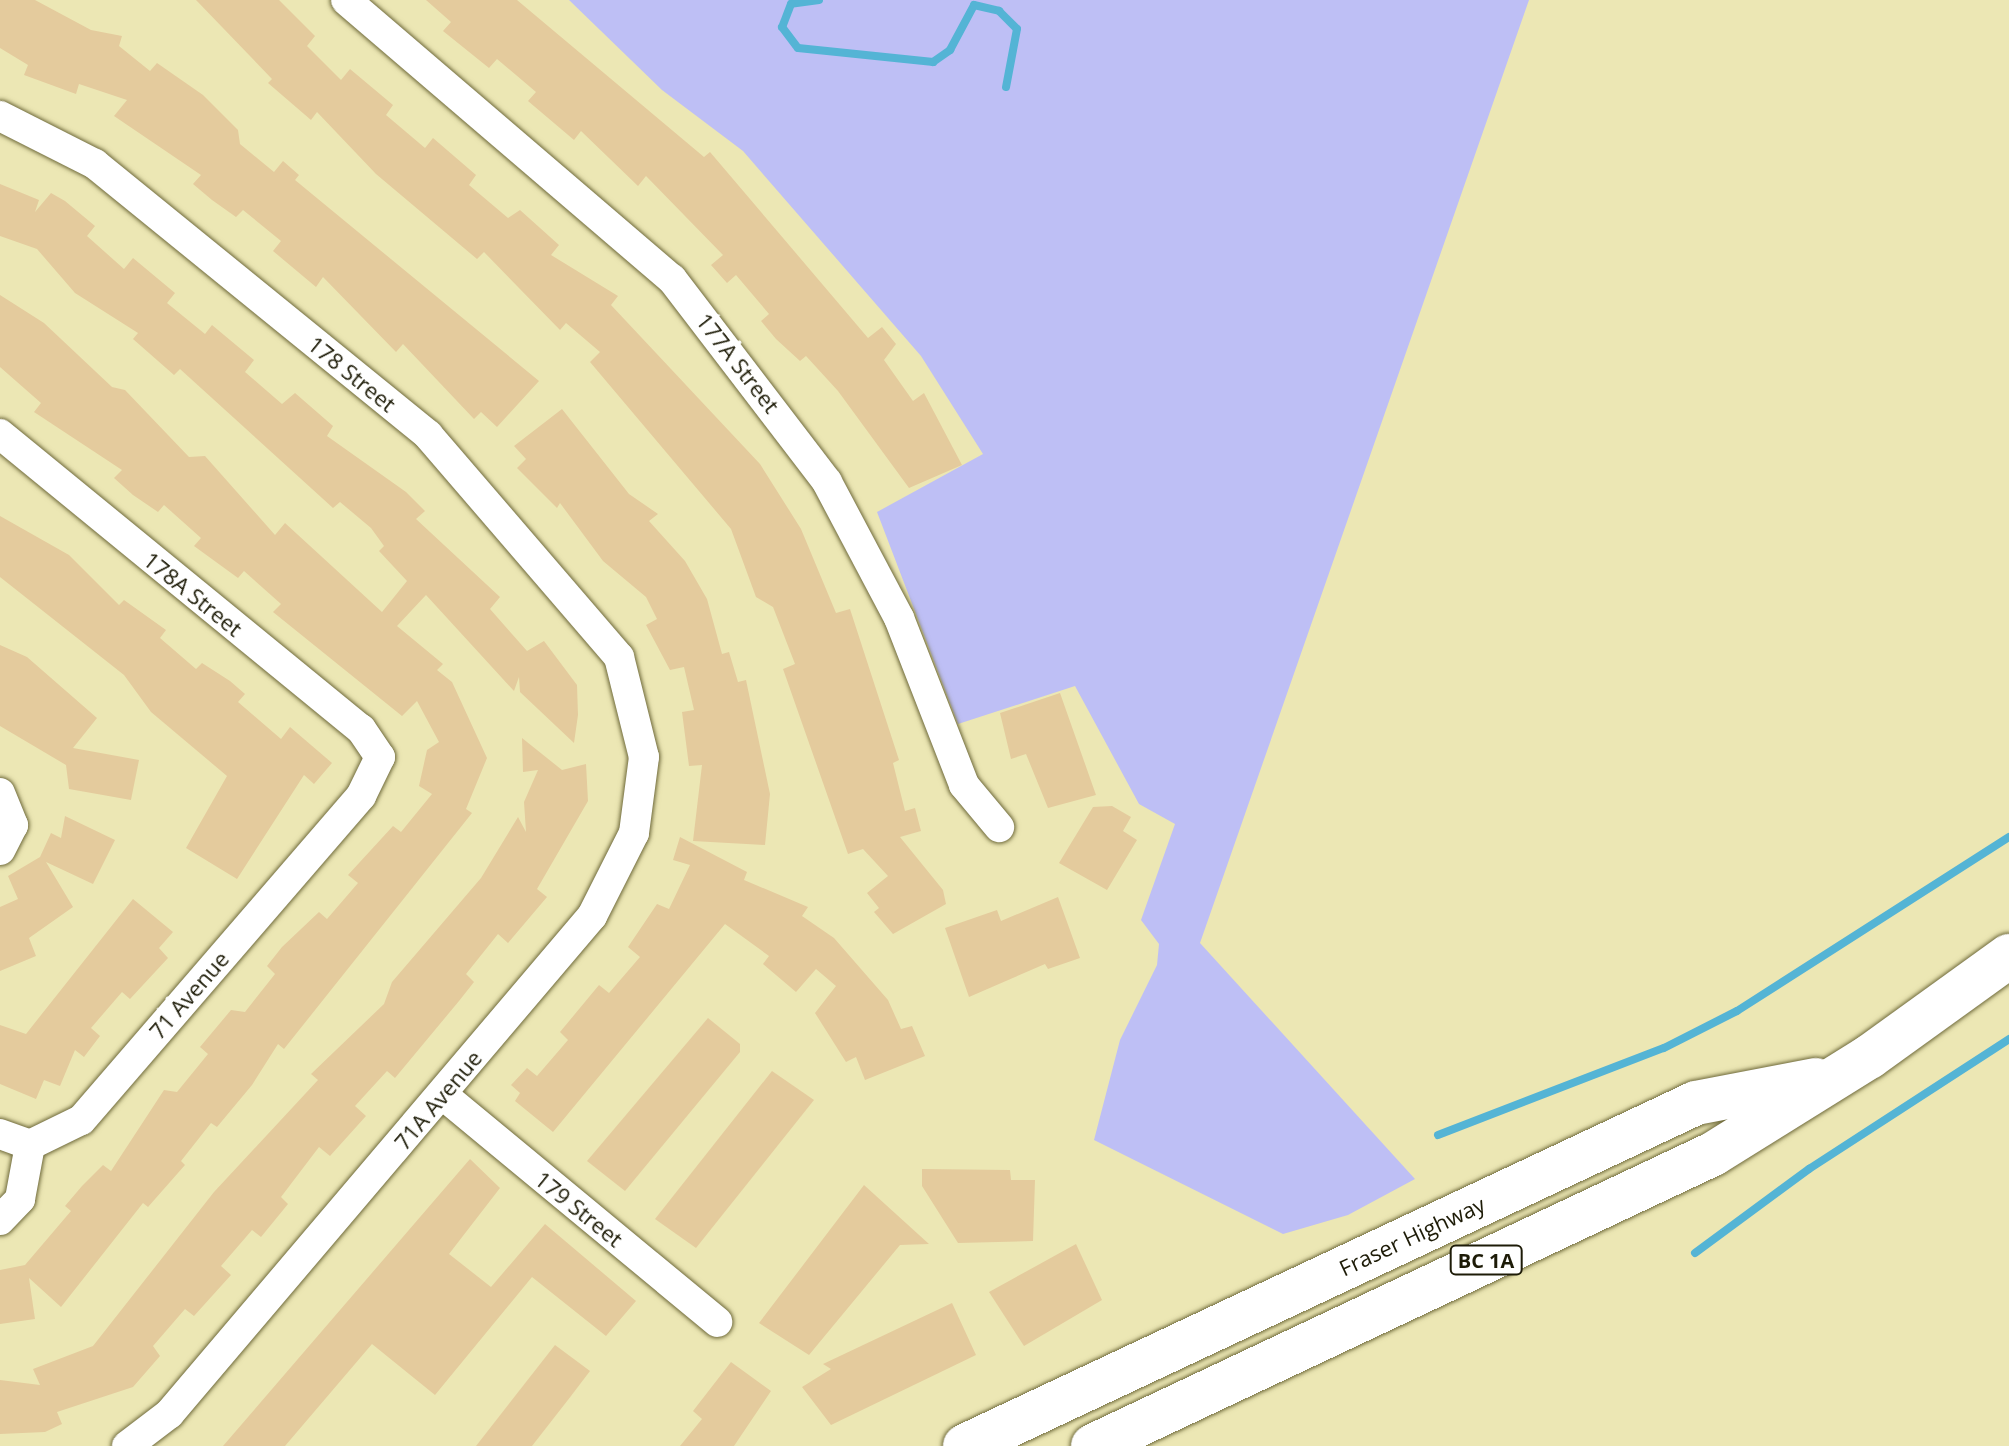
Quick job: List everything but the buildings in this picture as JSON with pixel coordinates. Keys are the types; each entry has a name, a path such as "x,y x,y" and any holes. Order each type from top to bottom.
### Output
{"main road":[{"name":"Fraser Highway","path":"1093,1446 1713,1154 1869,1057 2009,956"},
{"name":"Fraser Highway","path":"965,1446 1696,1103 1821,1079 1869,1057"}],"street":[{"name":"177A Street","path":"346,0 672,279 827,482 899,618 964,785 999,827"},
{"name":"178 Street","path":"0,116 95,164 428,435 592,620 619,657 636,702"},
{"name":"178A Street","path":"0,434 361,729 380,757"},
{"name":"71A Avenue","path":"127,1446 169,1414 592,916 620,872 643,796 636,702"},
{"name":"71 Avenue","path":"30,1145 81,1120 361,796 380,757"},
{"path":"0,793 13,825 0,850"},
{"name":"179 Street","path":"443,1095 717,1322"},
{"path":"0,1134 30,1145 20,1199 0,1220"}],"shaded area":[{"path":"569,0 1529,0 1200,943 1415,1179 1348,1215 1283,1234 1094,1140 1120,1040 1157,965 1159,944 1141,920 1175,824 1139,804 1075,686 958,724 877,512 983,454 921,356 743,151 662,90"}],"waterway":[{"path":"819,0 791,4 782,27 798,48 933,62 950,50 974,5 999,11 1017,29 1006,87"},
{"path":"1438,1135 1664,1048 1737,1011 2009,837"},
{"path":"1695,1253 1809,1169 2009,1039"}]}
